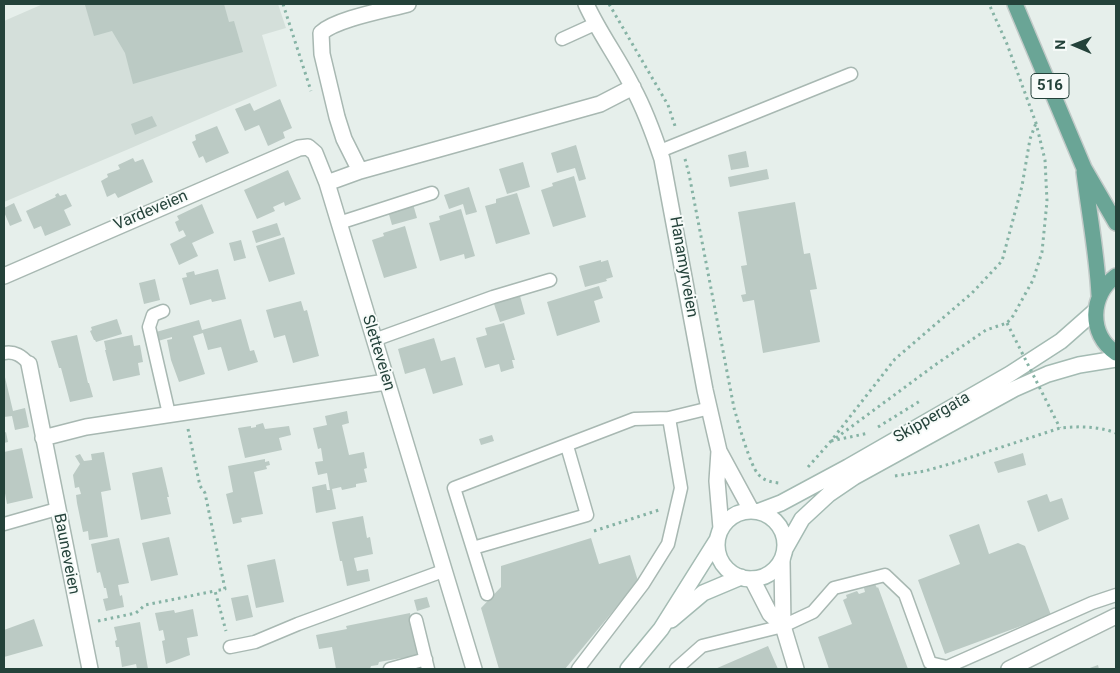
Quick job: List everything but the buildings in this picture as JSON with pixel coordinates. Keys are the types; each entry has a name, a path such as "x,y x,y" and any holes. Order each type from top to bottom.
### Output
{"main road":[{"name":"516","path":"1015,4 1084,168 1116,223"},
{"name":"516","path":"1084,168 1089,213 1098,264 1097,327 1100,335 1116,353"},
{"path":"1099,295 1108,282 1116,276"}],"street":[{"path":"360,171 344,139 337,117 322,54 321,33 326,28 338,23 408,4"},
{"name":"Hanamyrveien","path":"586,4 595,24 633,87 660,151 705,390 720,451 756,511"},
{"path":"327,183 360,171 600,104 633,87"},
{"name":"Sletteveien","path":"299,148 308,147 314,153 327,183 474,669"},
{"name":"Vardeveien","path":"4,276 299,148"},
{"name":"Skippergata","path":"628,669 661,629 728,518 739,512 756,511 782,503 848,467 1010,374 1061,341 1096,311"},
{"name":"Skippergata","path":"661,629 703,593 747,578 764,576 774,570 784,555 802,519 829,494 854,477 1014,389 1048,374 1079,365 1116,358"},
{"name":"Bauneveien","path":"29,364 90,669"},
{"path":"43,438 86,427 386,382"},
{"name":"Hanamyrveien","path":"719,534 717,481 720,451"},
{"path":"756,511 772,517 780,526 785,537 783,626 796,669"},
{"path":"719,534 717,552 722,563 730,572 747,578 770,614 783,626"},
{"path":"1009,669 1116,616"}],"lane":[{"path":"562,39 595,24"},
{"path":"660,151 852,74"},
{"path":"339,224 432,193"},
{"path":"374,340 493,297 550,280"},
{"path":"163,311 153,315 149,328 169,414"},
{"path":"4,353 11,352 20,356 29,364"},
{"path":"487,594 454,488 634,419 669,418 710,408"},
{"path":"578,669 643,584 668,544 681,488 669,418"},
{"path":"473,548 587,515 567,446"},
{"path":"4,524 57,509"},
{"path":"230,647 255,642 298,624 443,571"},
{"path":"676,669 702,646 783,626 813,612 834,588 886,575 905,594 930,663 947,667 1092,603 1116,595"},
{"path":"390,669 427,664 416,620"}],"path":[{"path":"831,441 986,330 1007,324 1034,280 1042,252 1047,201 1045,160 1036,123 1007,44 988,4"},
{"path":"803,471 831,441 895,359 972,293 1002,261 1022,186 1030,139 1036,123"},
{"path":"1007,324 1060,428"},
{"path":"831,441 867,434 920,401"},
{"path":"81,625 136,613 145,605 224,589 205,494 200,486 184,412"},
{"path":"886,478 953,464 1060,428 1076,426 1093,427 1103,428 1116,433"},
{"path":"757,474 768,482 778,484 785,482"},
{"path":"215,591 230,647"}],"shaded area":[{"path":"43,4 278,4 286,28 262,35 277,86 4,202 4,21"}]}
